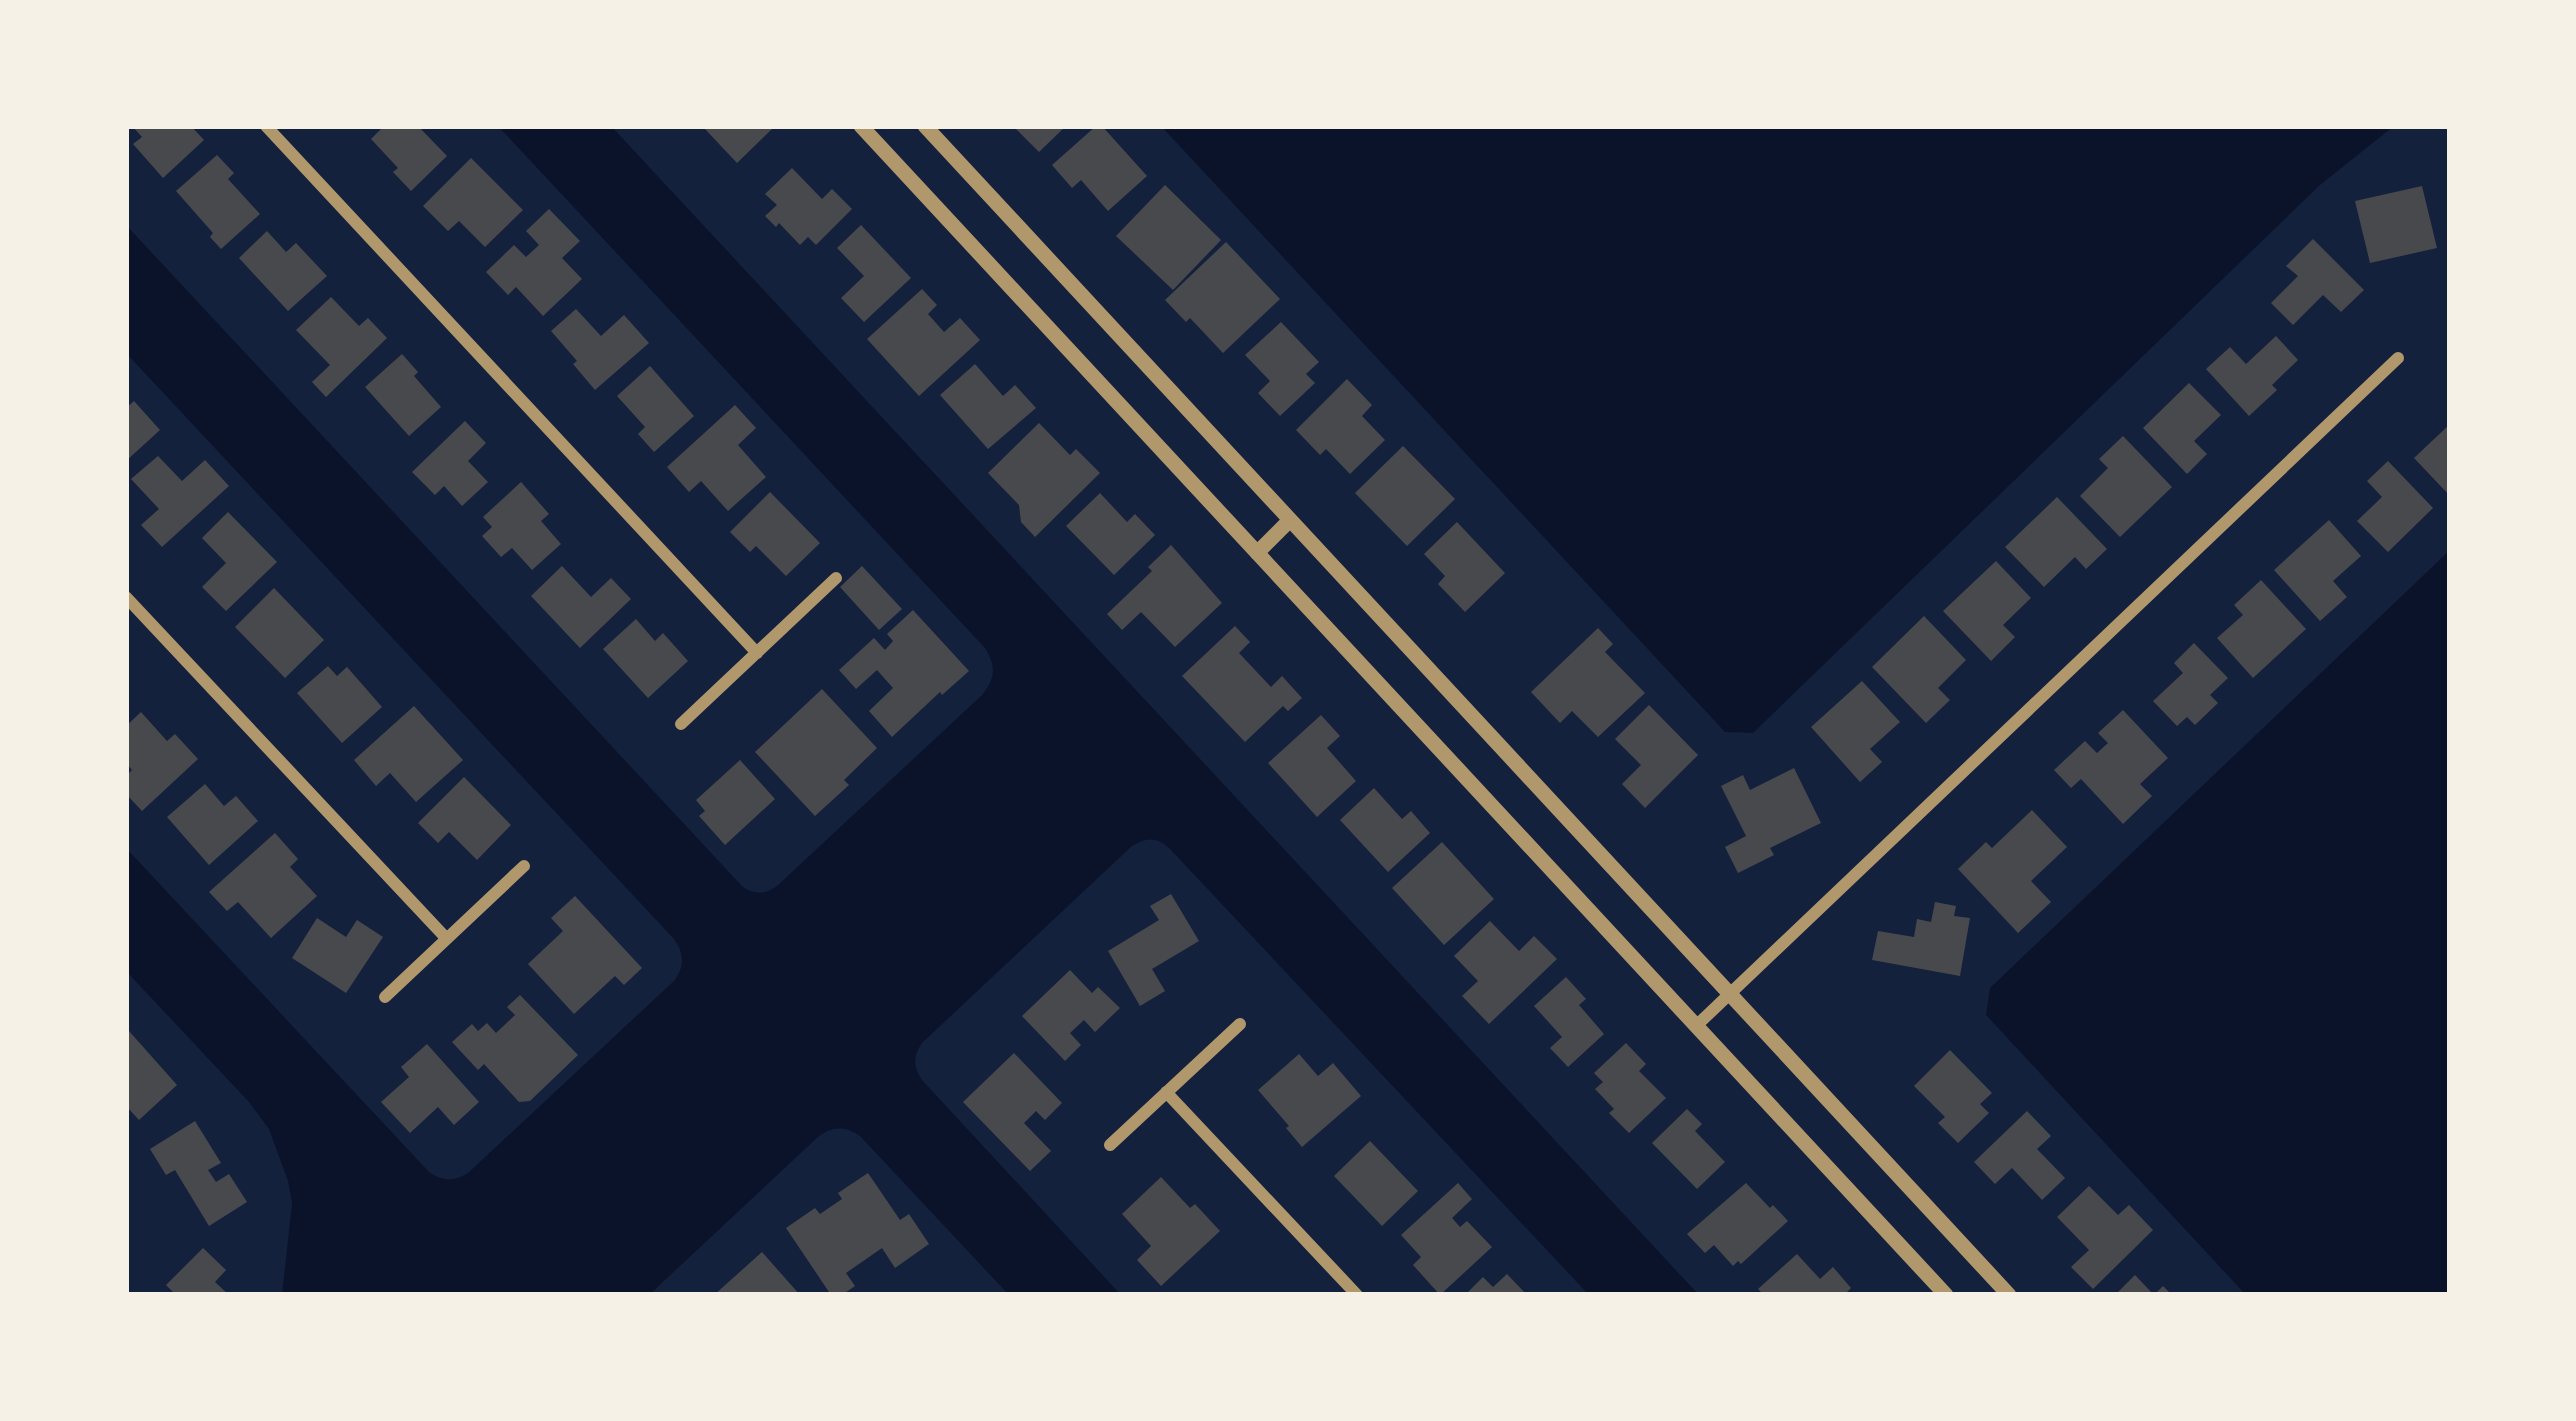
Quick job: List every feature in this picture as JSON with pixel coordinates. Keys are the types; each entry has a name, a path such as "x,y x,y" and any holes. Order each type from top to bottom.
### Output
{"street":[{"path":"266,126 757,653"},
{"path":"861,126 1946,1295"},
{"path":"925,126 2009,1295"},
{"path":"1696,1026 2398,358"},
{"path":"1256,553 1290,520"},
{"path":"682,724 836,578"},
{"path":"126,597 446,938"},
{"path":"385,997 524,866"},
{"path":"1110,1145 1240,1024"},
{"path":"1166,1092 1357,1295"}],"water":[{"path":"498,126 611,126 1699,1295 1589,1295 1170,849 1152,840 1132,846 922,1043 915,1062 922,1080 1121,1295 1009,1295 860,1136 839,1129 818,1137 649,1295 282,1295 292,1203 288,1181 269,1129 249,1102 126,971 126,848 429,1172 444,1179 468,1173 675,980 681,954 674,939 126,353 126,225 747,889 764,892 778,885 982,695 992,677 985,648"},
{"path":"1161,126 2394,126 2320,185 1753,733 1725,732"},
{"path":"2450,550 2450,1295 2246,1295 1986,1015 1990,988"}],"building":[{"path":"132,126 191,126 204,140 163,178 133,144 142,137"},
{"path":"384,126 418,126 447,156 411,191 393,172 398,168 371,139"},
{"path":"706,126 775,126 737,163"},
{"path":"1013,126 1066,126 1039,152"},
{"path":"1096,126 1102,126 1147,176 1108,211 1081,180 1072,188 1052,165"},
{"path":"217,155 234,173 228,179 260,214 221,249 176,191"},
{"path":"471,158 523,210 485,247 459,221 448,231 423,206"},
{"path":"792,168 822,199 832,189 852,209 816,245 808,237 800,245 765,216 777,205 765,194"},
{"path":"1165,185 1221,240 1173,290 1116,236"},
{"path":"2422,186 2437,248 2370,263 2355,201"},
{"path":"549,209 580,241 562,258 582,279 543,316 516,287 508,295 486,272 514,245 526,257 539,245 526,231"},
{"path":"861,225 911,278 864,322 841,298 864,276 837,248"},
{"path":"267,231 286,252 296,243 327,276 288,311 239,258"},
{"path":"2313,239 2364,290 2341,312 2323,295 2293,325 2271,303 2298,276 2286,266"},
{"path":"1226,242 1280,299 1223,353 1165,300"},
{"path":"922,289 937,305 928,314 944,332 960,318 980,340 919,396 867,339"},
{"path":"331,297 359,326 368,318 387,338 326,397 312,382 330,365 296,330"},
{"path":"576,309 601,336 624,315 649,343 595,390 551,331"},
{"path":"1281,322 1319,362 1306,374 1315,383 1280,416 1258,393 1270,381 1245,355"},
{"path":"2276,336 2298,360 2272,385 2277,390 2249,416 2206,369 2230,347 2246,364"},
{"path":"402,354 441,407 409,436 365,387"},
{"path":"975,364 1003,396 1015,385 1036,408 988,449 940,395"},
{"path":"650,366 694,416 654,452 638,434 645,427 617,396"},
{"path":"1347,379 1372,405 1362,416 1385,440 1350,474 1326,449 1320,455 1296,430"},
{"path":"2189,383 2221,415 2194,441 2207,454 2187,474 2143,428"},
{"path":"134,401 160,430 126,461 126,408"},
{"path":"735,405 756,428 738,445 766,477 728,511 701,481 689,492 667,467"},
{"path":"465,421 486,443 468,461 488,482 462,506 444,486 435,495 412,472"},
{"path":"1039,423 1070,455 1076,449 1100,473 1035,537 1021,522 1019,505 988,473"},
{"path":"2450,424 2450,496 2414,458"},
{"path":"2123,436 2172,487 2120,537 2080,496 2108,468 2099,459"},
{"path":"1403,446 1455,499 1407,546 1355,493"},
{"path":"158,456 182,481 205,460 229,486 162,547 141,525 159,509 131,479"},
{"path":"2388,461 2433,508 2388,552 2357,521 2382,497 2367,481"},
{"path":"521,482 549,514 541,521 561,544 532,570 512,548 501,557 482,536 492,527 483,517"},
{"path":"770,492 820,543 786,576 756,546 750,552 730,532"},
{"path":"1100,493 1127,522 1135,514 1155,535 1114,575 1066,526"},
{"path":"2057,497 2107,549 2086,569 2075,557 2044,587 2005,547"},
{"path":"228,512 277,562 226,611 202,587 226,563 202,538"},
{"path":"2329,520 2361,556 2333,581 2347,597 2320,621 2274,570"},
{"path":"1457,522 1505,573 1465,612 1438,584 1445,576 1424,554"},
{"path":"1171,545 1222,603 1175,647 1141,612 1122,630 1107,614 1152,571 1148,567"},
{"path":"1996,561 2031,598 2003,625 2015,637 1991,661 1943,611"},
{"path":"562,566 591,597 611,578 631,599 580,648 531,596"},
{"path":"862,566 902,609 879,630 840,587"},
{"path":"2261,580 2306,629 2253,678 2217,638 2243,615 2234,605"},
{"path":"274,588 324,640 285,678 235,627"},
{"path":"913,610 969,671 892,737 869,711 893,688 877,670 856,689 839,670 874,638 885,650 893,641 887,634"},
{"path":"1924,616 1966,660 1938,688 1950,700 1926,723 1872,667"},
{"path":"636,619 655,641 663,633 688,661 648,698 603,649"},
{"path":"1235,626 1250,642 1239,653 1271,687 1282,676 1302,698 1288,711 1283,706 1245,742 1182,676"},
{"path":"1598,628 1613,644 1605,652 1645,693 1598,737 1572,711 1560,723 1531,692"},
{"path":"2194,643 2228,678 2210,695 2218,703 2195,725 2187,717 2177,726 2153,701 2183,673 2174,663"},
{"path":"328,666 337,676 347,667 382,707 342,743 297,693"},
{"path":"1862,681 1900,722 1870,749 1882,762 1860,782 1811,727"},
{"path":"822,689 877,748 844,780 849,785 815,816 755,752"},
{"path":"1649,705 1698,755 1645,808 1622,784 1641,765 1615,739"},
{"path":"414,706 463,760 416,802 390,773 376,786 354,760"},
{"path":"2123,710 2168,758 2140,784 2152,796 2123,824 2081,779 2071,788 2054,770 2085,741 2097,753 2108,743 2098,733"},
{"path":"141,712 167,741 175,734 198,759 142,811 126,794 126,776 132,770 126,763 126,726"},
{"path":"1321,715 1340,736 1327,748 1356,781 1317,817 1268,763"},
{"path":"740,760 775,799 725,845 699,816 705,811 696,800"},
{"path":"1794,768 1821,823 1770,848 1774,855 1738,873 1725,847 1746,836 1721,786 1743,775 1750,790"},
{"path":"464,777 511,825 477,860 449,832 438,843 418,823"},
{"path":"205,784 224,806 236,796 258,821 209,865 167,817"},
{"path":"1374,788 1402,819 1411,811 1430,833 1388,872 1340,820"},
{"path":"2032,810 2067,847 2031,881 2051,902 2018,933 1958,869 1986,842 1992,848"},
{"path":"275,833 298,859 290,867 317,896 271,938 238,902 227,911 209,892"},
{"path":"1442,842 1494,899 1444,945 1392,888"},
{"path":"1171,894 1199,941 1152,969 1165,991 1140,1006 1108,951 1159,920 1150,906"},
{"path":"575,896 642,968 624,985 615,976 574,1014 528,964 563,931 551,918"},
{"path":"1935,902 1956,906 1954,916 1970,918 1960,976 1872,960 1878,931 1914,937 1917,919 1931,922"},
{"path":"317,918 346,937 357,920 383,937 346,993 292,958"},
{"path":"1490,921 1519,951 1534,936 1557,959 1489,1024 1462,996 1478,981 1454,956"},
{"path":"1070,970 1092,993 1098,987 1120,1008 1095,1032 1084,1020 1070,1033 1081,1045 1065,1061 1022,1016"},
{"path":"1566,977 1586,999 1579,1005 1604,1034 1568,1067 1550,1048 1562,1037 1534,1006"},
{"path":"520,995 578,1055 530,1101 519,1102 484,1064 478,1070 452,1042 472,1024 478,1031 487,1023 496,1033 515,1015 507,1007"},
{"path":"129,1031 177,1085 139,1120 126,1106"},
{"path":"1626,1043 1646,1064 1639,1071 1666,1098 1629,1133 1595,1089 1603,1082 1594,1073"},
{"path":"427,1044 479,1102 454,1125 438,1107 410,1133 381,1102 409,1077 401,1067"},
{"path":"1950,1050 1992,1093 1980,1104 1989,1113 1958,1143 1938,1123 1945,1117 1914,1086"},
{"path":"1014,1053 1062,1103 1045,1120 1036,1111 1024,1123 1051,1151 1030,1171 963,1102"},
{"path":"1299,1054 1318,1076 1333,1063 1361,1096 1302,1147 1258,1090"},
{"path":"1687,1109 1702,1124 1695,1131 1725,1162 1697,1189 1652,1143"},
{"path":"2027,1111 2051,1136 2037,1149 2065,1178 2042,1200 2012,1168 1995,1184 1974,1162"},
{"path":"195,1121 221,1163 208,1170 216,1182 229,1174 247,1202 209,1226 175,1170 166,1175 150,1149"},
{"path":"1370,1141 1418,1191 1382,1226 1334,1176"},
{"path":"868,1173 900,1220 909,1214 929,1244 895,1268 882,1248 846,1273 855,1286 842,1295 831,1295 786,1228 815,1208 820,1214 842,1199 838,1193"},
{"path":"1161,1177 1220,1231 1161,1286 1137,1260 1151,1246 1122,1214"},
{"path":"1458,1183 1472,1199 1452,1218 1460,1227 1467,1221 1492,1247 1440,1295 1413,1265 1421,1257 1401,1235"},
{"path":"1746,1183 1788,1221 1733,1266 1714,1245 1705,1253 1687,1234"},
{"path":"2089,1186 2118,1215 2129,1205 2153,1230 2093,1289 2071,1267 2089,1250 2057,1217"},
{"path":"203,1248 226,1270 215,1282 229,1295 176,1295 166,1285"},
{"path":"762,1252 800,1295 714,1295"},
{"path":"1797,1254 1820,1279 1833,1267 1851,1288 1844,1295 1764,1295 1758,1289"},
{"path":"1507,1274 1527,1295 1465,1295 1483,1277 1493,1287"},
{"path":"2135,1275 2154,1295 2115,1295"}]}
